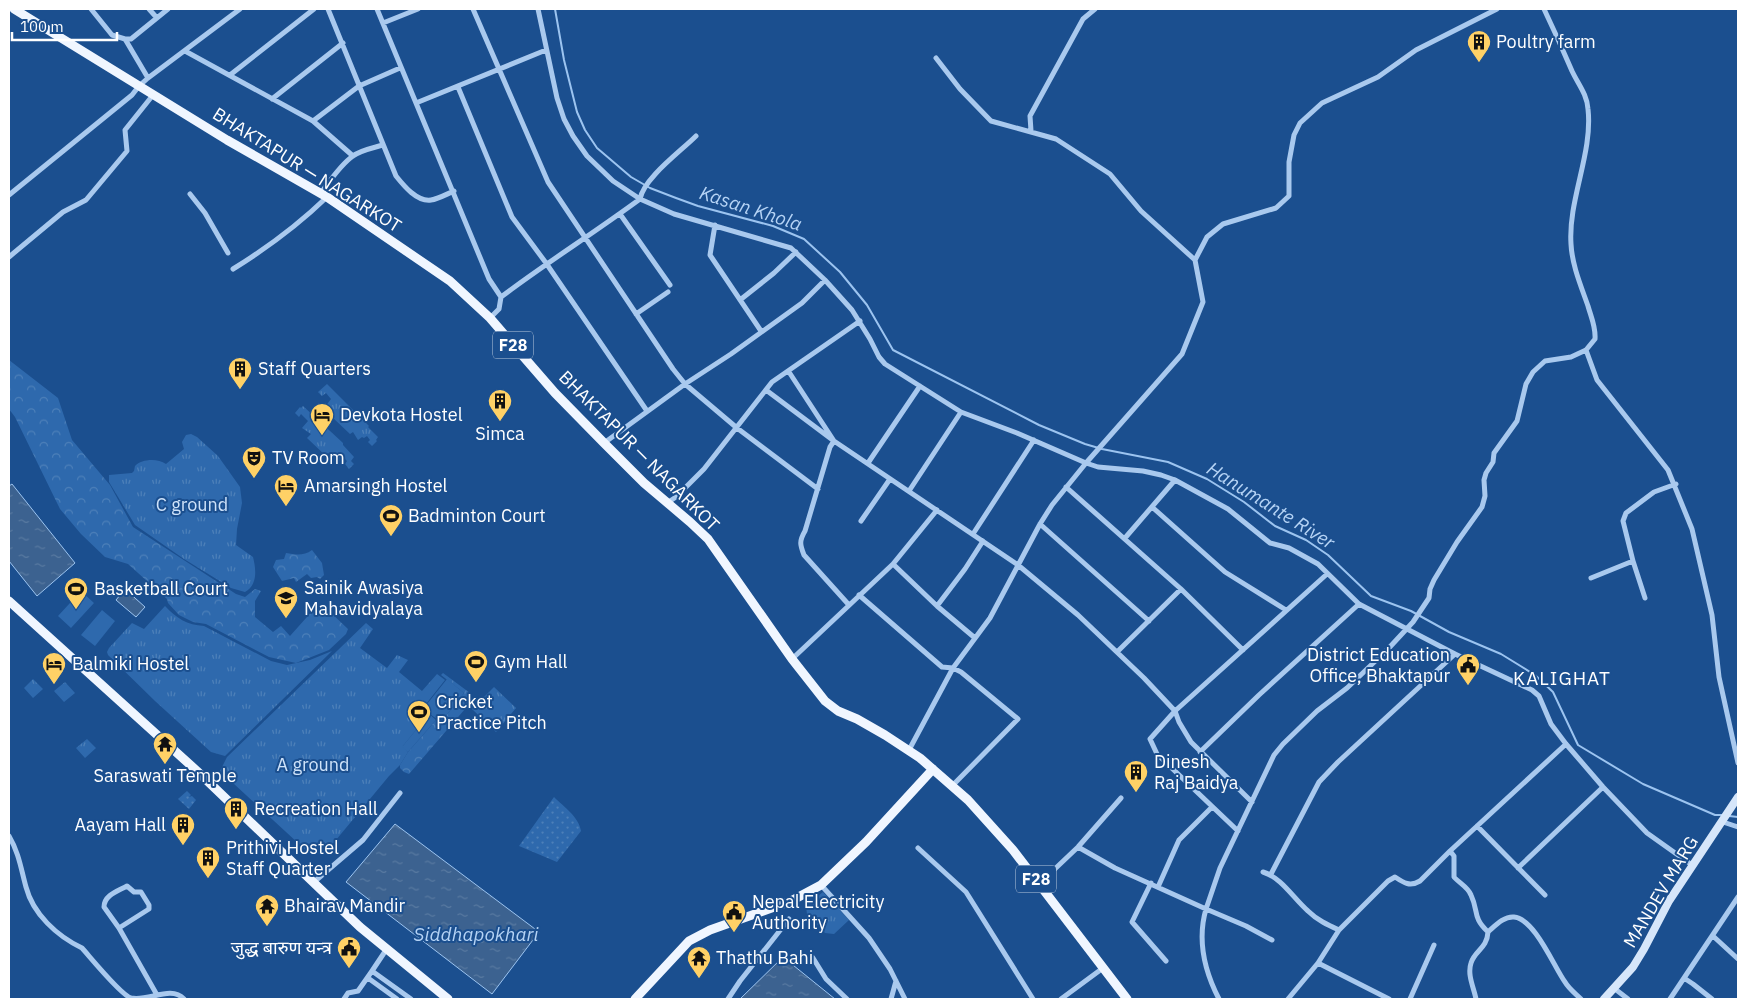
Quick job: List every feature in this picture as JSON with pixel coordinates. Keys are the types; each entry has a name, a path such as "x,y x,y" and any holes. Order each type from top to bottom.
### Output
{"main road":[{"name":"BHAKTAPUR — NAGARKOT","path":"14,9 227,140 324,195 450,281 490,318 555,393 604,443 708,539 792,659 829,706 885,734 933,769"},
{"path":"9,601 197,772 360,927 448,999"},
{"path":"635,999 689,941 698,935 791,901 821,885 866,842 933,769"},
{"name":"F28","path":"933,769 995,828 1127,999"},
{"name":"MANDEV MARG","path":"1604,999 1633,967 1669,901 1738,798"}],"street":[{"path":"91,9 112,35 125,39 131,39 168,9"},
{"path":"149,9 157,18"},
{"path":"9,195 132,95 148,78 240,9"},
{"path":"230,75 314,9"},
{"path":"328,9 396,176 410,191 418,196 432,200 454,191"},
{"path":"377,9 489,279 501,297 499,309 490,318"},
{"path":"383,23 418,9"},
{"path":"473,9 548,182 685,384 737,428 818,489"},
{"path":"538,9 546,50 564,119 587,156 613,181 640,199 674,214 791,248 842,298 860,322 879,357 885,364 961,412 1034,440 1086,464 1161,474 1174,480 1228,509 1270,543 1289,548 1310,559 1359,604 1455,654 1532,690 1539,696 1551,724 1603,787 1647,834 1692,865"},
{"path":"1031,131 1030,116 1084,19 1095,9"},
{"path":"1195,260 1207,237 1223,224 1276,208 1289,196 1289,162 1294,135 1300,122 1322,103 1378,78 1416,50 1497,9"},
{"path":"1219,999 1208,973 1203,953 1202,932 1206,908 1220,868 1274,755 1316,711 1346,688 1413,622 1420,612 1429,598 1430,589 1457,542 1482,507 1485,496 1484,480 1486,473 1493,462 1494,453 1517,421 1521,411 1524,390 1533,372 1545,361 1571,357 1586,350 1595,339 1595,327 1574,264 1571,243 1574,208 1583,167 1588,128 1586,95 1574,74 1544,9"},
{"path":"125,39 148,78"},
{"path":"272,99 343,43"},
{"path":"416,103 546,50"},
{"path":"185,51 313,121 353,156"},
{"path":"909,750 952,668 990,618 1040,524 1066,487 1182,354 1203,302 1195,260 1141,211 1110,174 1056,139 990,121 960,89 936,58"},
{"path":"313,121 360,86 400,68"},
{"path":"458,87 512,217 648,411"},
{"path":"9,257 63,212 91,195 96,186 126,151 125,130 153,95"},
{"path":"501,297 546,263 585,239 640,199 648,181 696,136"},
{"path":"233,269 255,256 292,229 324,195 345,163 353,156 383,145"},
{"path":"190,194 206,213 228,254"},
{"path":"620,214 670,285"},
{"path":"715,225 710,255 761,331"},
{"path":"740,300 774,273 796,252"},
{"path":"604,443 802,303 825,280"},
{"path":"636,314 668,292"},
{"path":"667,503 704,469 772,382 860,322"},
{"path":"1586,350 1597,380 1668,470 1676,484 1692,528 1712,615 1719,677 1738,763"},
{"path":"789,372 834,441"},
{"path":"868,463 920,386"},
{"path":"766,390 834,441 1018,565 1078,615 1175,711 1191,742 1252,802"},
{"path":"909,491 961,412"},
{"path":"973,534 1034,440"},
{"path":"834,441 830,447 800,544 804,555 849,605"},
{"path":"861,521 890,479"},
{"path":"1125,538 1174,480"},
{"path":"1645,598 1632,561 1623,521 1624,517 1626,513 1654,492 1676,484"},
{"path":"1066,487 1181,589 1243,650"},
{"path":"1152,507 1225,572 1286,610"},
{"path":"792,659 893,564 937,510"},
{"path":"1040,524 1149,621"},
{"path":"937,606 965,569 983,540"},
{"path":"1591,578 1632,561"},
{"path":"893,564 937,606 975,638"},
{"path":"1238,831 1157,754 1150,739 1175,711 1327,574"},
{"path":"1117,652 1181,589"},
{"path":"859,595 942,667 952,668 961,672 1018,719 952,786"},
{"path":"1200,752 1259,695 1359,604"},
{"path":"1271,874 1319,782 1338,762 1455,654"},
{"path":"1288,999 1318,963 1339,930 1388,881 1395,877 1406,884 1414,884 1420,881 1566,744"},
{"path":"1518,868 1603,787"},
{"path":"314,882 363,840 400,793"},
{"path":"1039,884 1078,847 1121,798"},
{"path":"1158,887 1179,840 1212,807"},
{"path":"1724,820 1738,827"},
{"path":"1477,826 1545,895"},
{"path":"9,836 18,854 30,900 40,915 56,930 82,948 122,992 131,998 170,994 181,996 184,999"},
{"path":"1078,847 1115,868 1246,926 1272,940"},
{"path":"918,848 966,892 1033,999"},
{"path":"1450,851 1454,856 1454,877 1469,891 1478,920 1488,932 1488,941 1471,962 1470,973 1476,999"},
{"path":"1263,872 1271,874 1317,920 1339,930"},
{"path":"1151,883 1132,922 1166,961"},
{"path":"821,885 869,938 905,999"},
{"path":"118,928 149,909 149,905 141,892 134,892 127,886 107,898 104,902 104,907 157,995"},
{"path":"1670,999 1738,897"},
{"path":"1488,932 1503,920 1512,916 1522,919 1541,940 1565,983 1581,999"},
{"path":"728,999 789,919"},
{"path":"1713,936 1738,959"},
{"path":"1410,999 1434,945"},
{"path":"344,999 348,993 358,991 386,950"},
{"path":"813,958 826,979 847,999"},
{"path":"1318,963 1389,999"},
{"path":"1061,999 1103,968"},
{"path":"372,971 411,999"},
{"path":"368,978 397,999"},
{"path":"1684,978 1712,999"},
{"path":"891,999 896,981"},
{"path":"1615,989 1628,999"}],"green space":[{"path":"9,360 58,398 72,440 110,485 133,527 236,594 245,597 255,589 261,591 255,601 255,617 273,632 281,626 290,636 315,608 320,615 328,610 348,629 346,634 329,650 296,663 269,657 206,624 193,622 179,615 168,603 167,599 128,564 105,557 81,534 60,509 15,417 9,409"},
{"path":"327,384 378,437 372,446 368,442 370,440 367,436 358,440 353,432 350,434 331,416 333,413 325,407 331,399 326,393 322,396 318,392"},
{"name":"Devkota Hostel","path":"303,406 343,443 354,457 351,461 354,464 349,469 345,464 347,461 344,458 340,462 338,460 336,462 329,453 326,456 307,438 311,434 302,428 308,421 301,414 299,417 295,413"},
{"name":"C ground","path":"191,434 218,456 240,487 242,503 236,545 253,557 255,567 254,581 245,592 231,588 184,559 135,525 109,482 109,475 132,473 135,466 142,462 154,460 166,464 184,449 182,442 186,435"},
{"path":"312,550 322,563 324,575 320,579 317,577 311,578 307,574 296,582 294,578 282,581 273,567 276,560 284,559 286,553 300,554"},
{"name":"Basketball Court","path":"81,591 94,603 71,628 58,616"},
{"path":"165,606 182,620 204,626 271,661 287,665 310,660 332,651 225,756 211,752 108,655 109,648 132,623 144,629"},
{"name":"Basketball Court","path":"102,610 115,621 95,646 81,635"},
{"name":"A ground","path":"366,623 373,629 360,648 387,668 397,655 408,660 399,672 422,691 437,674 445,680 422,709 429,714 403,746 408,752 400,765 326,852 311,855 220,771 227,757"},
{"path":"443,673 470,693 471,697 465,709 409,774 400,768 408,752 436,720 441,722 464,693 441,675"},
{"path":"33,679 43,689 33,698 24,688"},
{"path":"447,679 464,693 441,722 423,709"},
{"path":"65,682 75,693 64,702 54,691"},
{"path":"494,687 516,708 496,732 472,709"},
{"name":"Cricket Practice Pitch","path":"429,714 436,720 408,752 402,747"},
{"path":"87,739 96,748 85,758 76,748"},
{"path":"187,791 191,795 189,797 192,796 196,800 189,809 178,799"},
{"path":"554,797 574,817 581,831 557,862 519,846"},
{"path":"823,892 849,920 834,934 825,933 807,914 806,906"}],"water":[{"path":"12,484 75,563 37,596 9,561 9,486"},
{"path":"125,589 145,607 136,617 116,600"},
{"name":"Siddhapokhari","path":"395,824 539,932 492,994 346,882"},
{"path":"783,957 835,999 740,999"}],"waterway":[{"name":"Kasan Khola","path":"555,9 564,60 577,112 585,130 597,148 631,177 650,188 698,206 773,226 804,239 840,272 867,305 893,350 1039,425 1085,444 1168,462 1207,479 1244,502 1275,526 1306,540 1328,555 1371,596 1411,611 1449,632 1501,654 1535,675 1553,692 1578,745 1643,784 1715,815 1722,815"},
{"name":"Kasan Khola","path":"1729,816 1738,817"}],"place":[{"name":"Poultry farm","path":"1479,63"},
{"name":"Staff Quarters","path":"240,390"},
{"name":"Simca","path":"500,422"},
{"name":"Devkota Hostel","path":"322,436"},
{"name":"TV Room","path":"254,479"},
{"name":"Amarsingh Hostel","path":"286,507"},
{"name":"Badminton Court","path":"391,537"},
{"name":"Basketball Court","path":"76,610"},
{"name":"Sainik Awasiya Mahavidyalaya","path":"286,619"},
{"name":"Gym Hall","path":"476,683"},
{"name":"Balmiki Hostel","path":"54,685"},
{"name":"District Education Office, Bhaktapur","path":"1468,686"},
{"name":"Cricket Practice Pitch","path":"419,733"},
{"name":"Saraswati Temple","path":"165,765"},
{"name":"Dinesh Raj Baidya","path":"1136,793"},
{"name":"Recreation Hall","path":"236,830"},
{"name":"Aayam Hall","path":"183,846"},
{"name":"Prithivi Hostel Staff Quarter","path":"208,879"},
{"name":"Bhairav Mandir","path":"267,927"},
{"name":"Nepal Electricity Authority","path":"734,933"},
{"name":"जुद्ध बारुण यन्त्र","path":"349,969"},
{"name":"Thathu Bahi","path":"699,979"}],"district":[{"name":"KALIGHAT","path":"1562,678"}],"water label":[{"name":"Hanumante River","path":"1271,505"}]}
